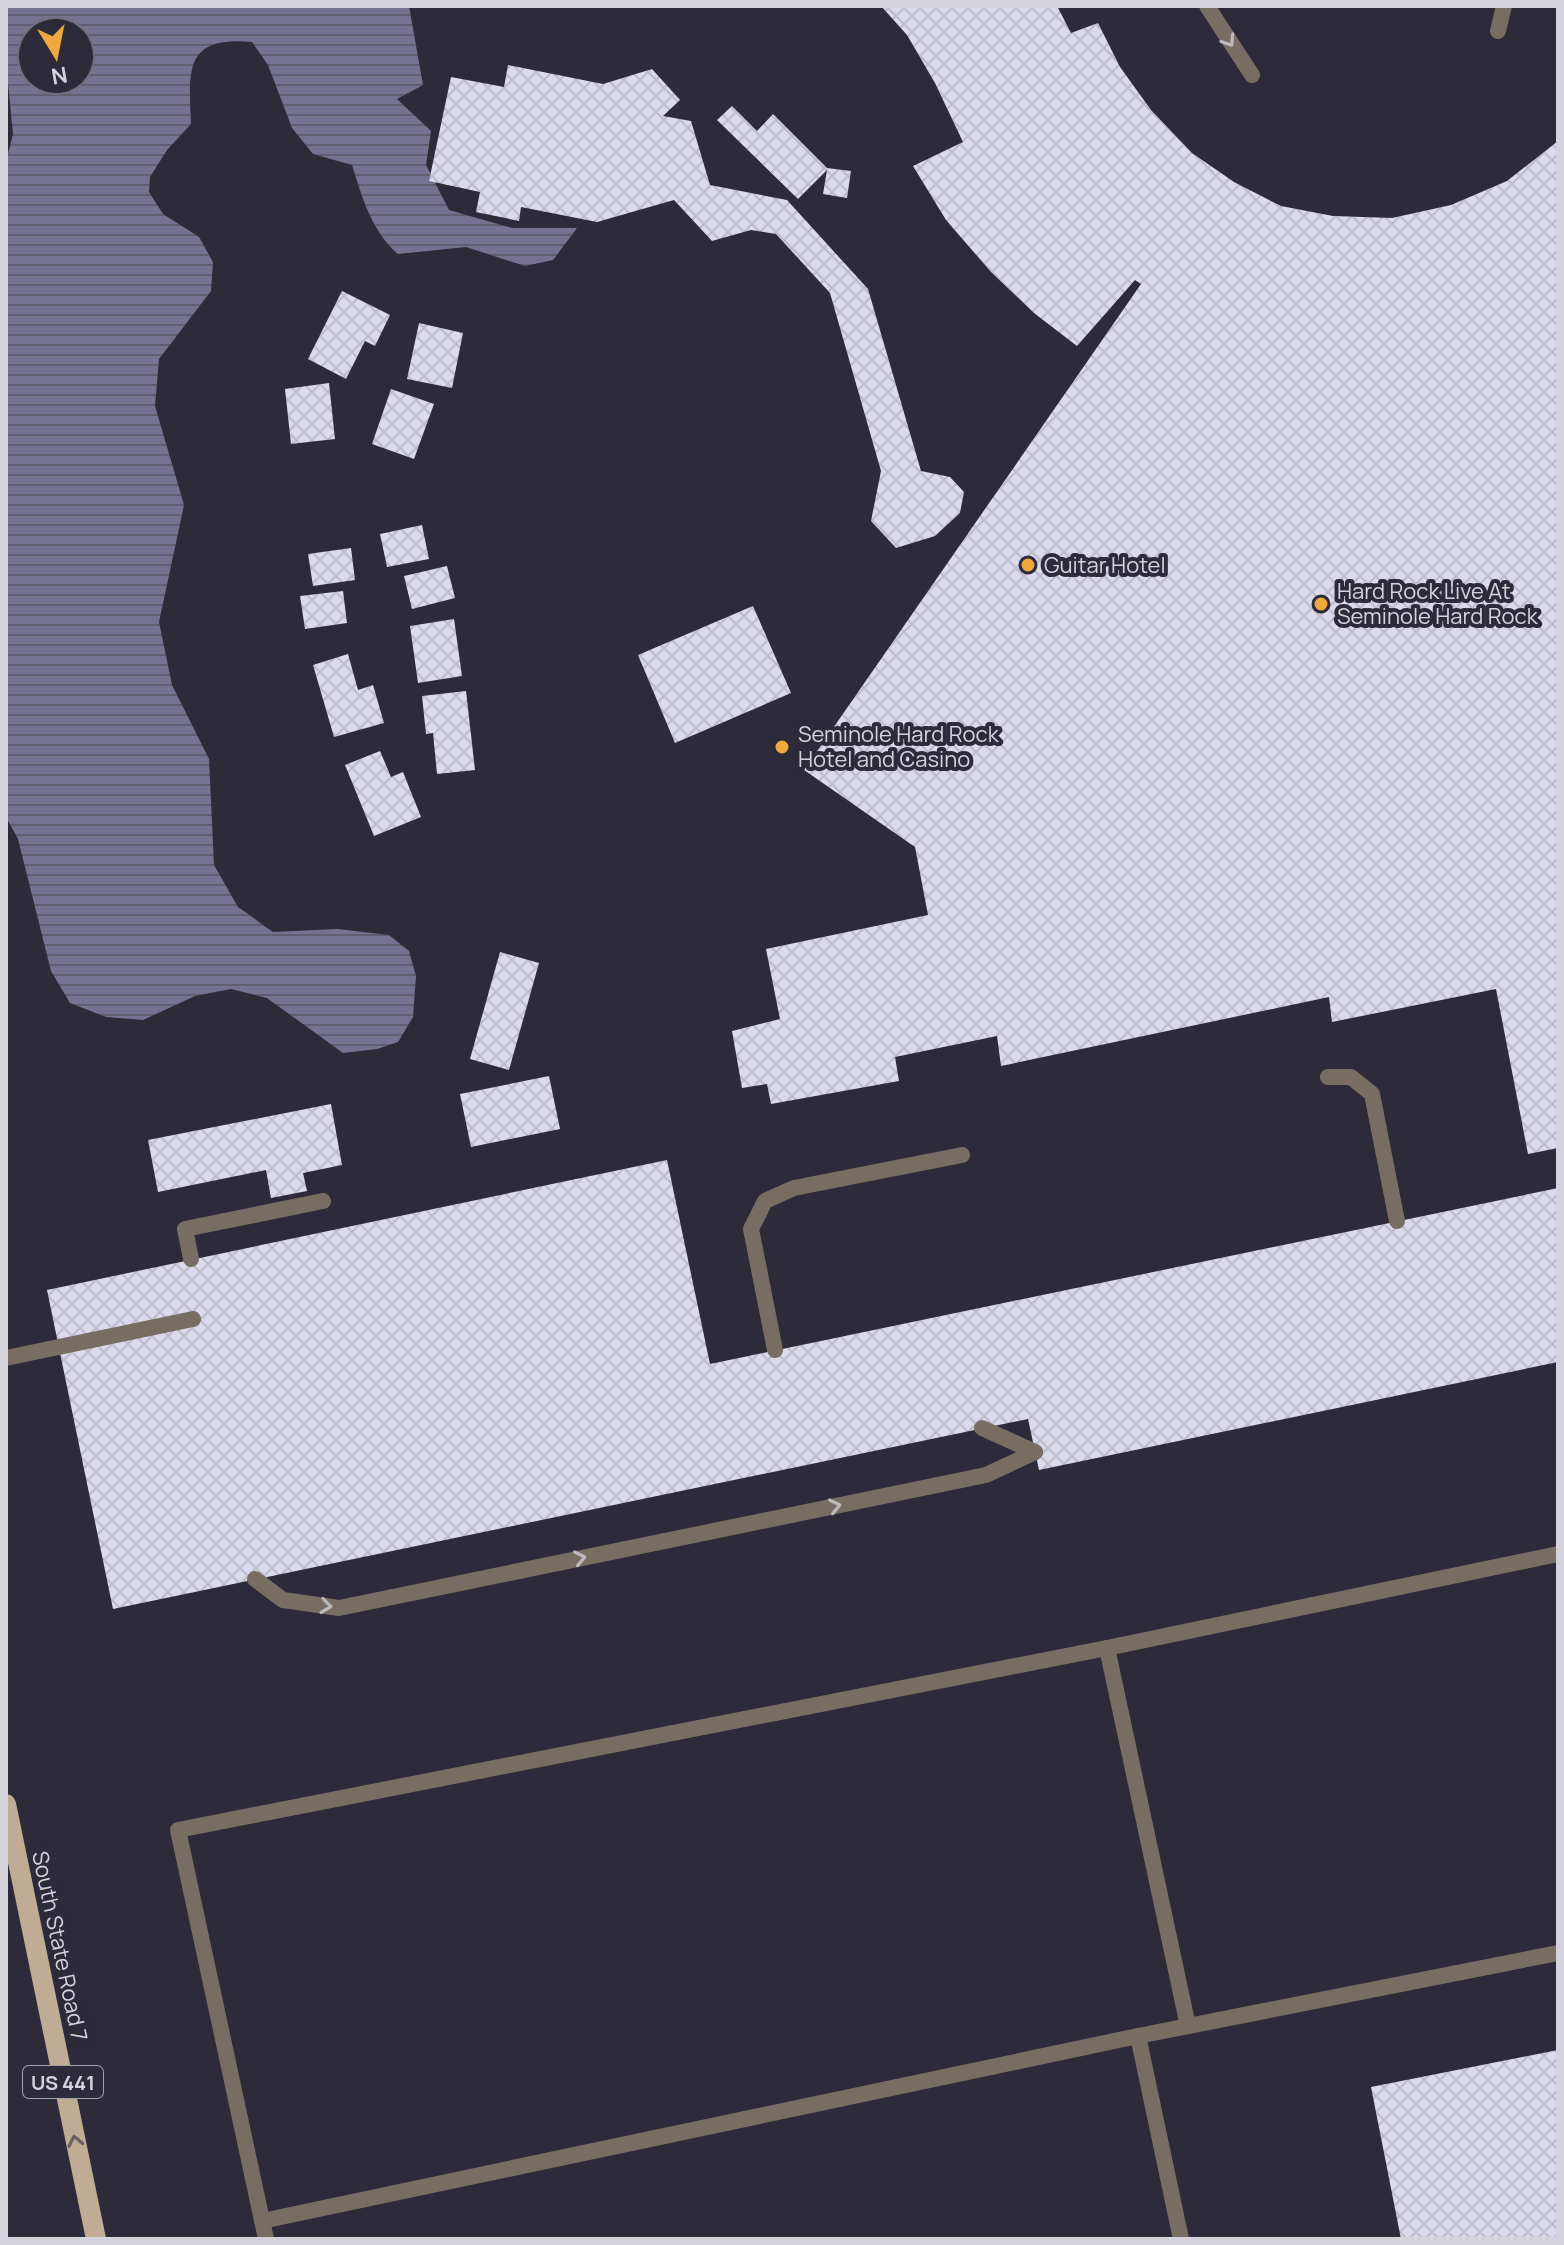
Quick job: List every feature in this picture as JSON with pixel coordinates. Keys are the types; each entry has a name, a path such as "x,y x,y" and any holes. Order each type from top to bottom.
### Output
{"main road":[{"name":"South State Road 7","path":"6,1804 96,2239"}],"lane":[{"path":"1207,6 1252,75"},
{"path":"1498,31 1504,6"},
{"path":"1328,1077 1351,1077 1372,1094 1397,1221"},
{"path":"775,1350 751,1229 765,1201 794,1188 962,1155"},
{"path":"191,1259 185,1229 323,1201"},
{"path":"6,1358 193,1319"},
{"path":"255,1579 283,1600 339,1608 986,1475 1035,1452 982,1428"},
{"path":"266,2239 178,1830 1107,1648 1558,1554"},
{"path":"1107,1648 1188,2026"},
{"path":"262,2221 1138,2036 1558,1953"},
{"path":"1138,2036 1181,2239"}],"shaded area":[{"path":"6,6 409,6 423,85 397,99 431,131 426,165 449,210 512,228 577,228 553,260 525,266 466,247 398,254 375,225 352,165 313,154 292,128 268,65 252,42 229,41 202,51 191,73 191,124 167,150 150,177 149,192 163,214 199,237 213,262 211,291 159,359 155,406 184,505 159,622 172,685 209,759 214,865 238,907 273,932 337,929 389,935 409,951 416,976 413,1017 398,1042 377,1049 343,1053 267,998 231,989 195,996 143,1020 106,1017 70,1003 51,971 18,839 6,817 6,162 13,134 6,63"}],"building":[{"name":"Hard Rock Live At Seminole Hard Rock","path":"881,6 1057,6 1071,33 1098,23 1120,67 1151,110 1192,153 1234,182 1281,206 1333,216 1392,218 1451,205 1507,181 1558,141 1558,1148 1528,1154 1496,989 1332,1022 1329,997 1001,1066 997,1036 895,1057 899,1081 771,1104 767,1084 742,1088 732,1031 780,1019 766,949 928,915 915,847 804,770 1141,284 1135,280 1077,346 1034,313 991,272 946,220 913,166 963,142 935,83 907,35"},
{"path":"508,65 603,84 652,69 680,100 663,116 691,121 710,185 787,200 868,289 921,471 950,477 964,492 960,513 935,536 896,548 871,521 881,471 830,293 776,234 751,230 712,241 674,200 597,222 521,207 519,221 476,212 480,192 429,181 451,77 504,87"},
{"path":"732,106 757,131 773,114 827,168 851,171 847,198 823,194 827,170 798,199 717,120"},
{"path":"342,291 390,315 375,346 365,341 346,379 308,359"},
{"path":"419,323 463,333 452,388 407,379"},
{"path":"329,383 335,439 291,444 285,389"},
{"path":"391,389 434,404 414,459 372,444"},
{"path":"422,525 429,559 387,567 380,534"},
{"path":"351,548 355,580 313,586 308,554"},
{"path":"447,566 455,598 412,609 404,576"},
{"path":"343,591 347,623 305,629 300,596"},
{"path":"753,606 791,693 675,743 638,655"},
{"path":"454,619 462,676 418,683 410,626"},
{"path":"348,654 358,690 373,685 384,723 334,737 313,665"},
{"path":"466,691 475,770 437,774 433,733 426,734 422,696"},
{"path":"380,751 391,777 403,772 421,817 374,836 345,765"},
{"path":"500,952 539,963 509,1070 470,1059"},
{"path":"549,1076 560,1129 471,1147 460,1094"},
{"path":"331,1104 342,1165 303,1173 307,1191 271,1198 266,1170 158,1192 148,1140"},
{"path":"667,1160 710,1364 1558,1188 1558,1362 1039,1470 1028,1419 113,1609 47,1290"},
{"path":"1558,2050 1558,2239 1401,2239 1371,2087"}],"place":[{"name":"Guitar Hotel","path":"1028,565"},
{"name":"Hard Rock Live At Seminole Hard Rock","path":"1321,604"},
{"name":"Seminole Hard Rock Hotel and Casino","path":"782,747"}]}
